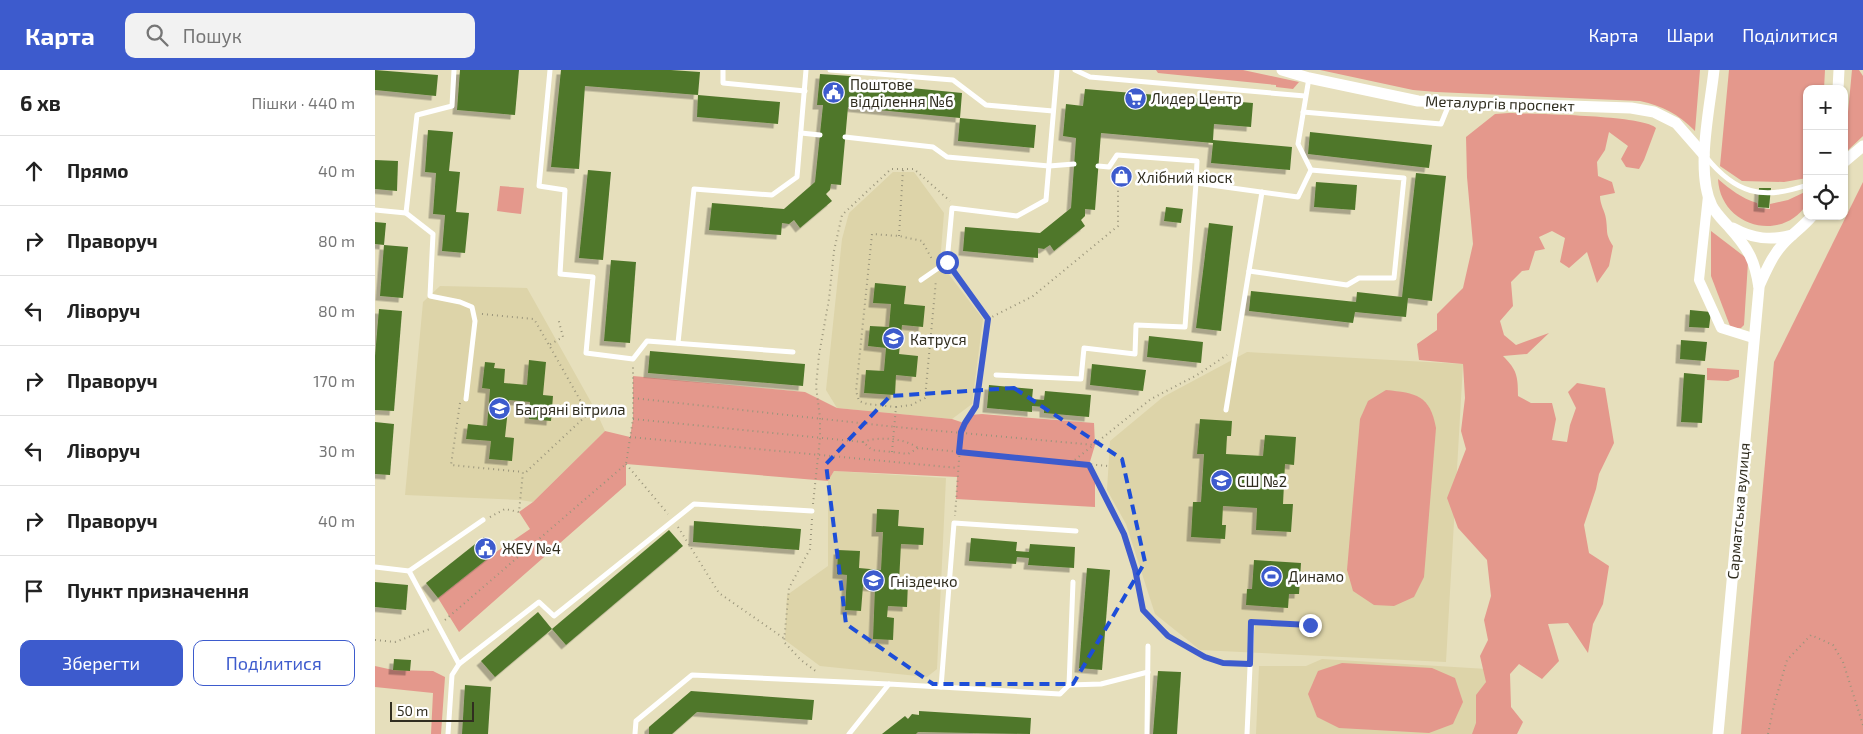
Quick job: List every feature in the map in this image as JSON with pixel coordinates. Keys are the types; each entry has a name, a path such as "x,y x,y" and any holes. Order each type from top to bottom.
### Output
{"street":[{"path":"1714,70 1704,154 1708,196 1699,280 1721,328 1753,338"},
{"path":"1837,85 1839,70"},
{"name":"Металургів проспект","path":"1287,71 1309,78 1418,101 1631,108 1654,112 1677,124 1704,154"},
{"path":"1848,159 1863,146"},
{"path":"1708,196 1713,208 1752,257 1759,288"},
{"path":"1759,288 1772,258 1793,234 1809,220"},
{"path":"1727,225 1753,237 1781,238 1793,234"},
{"name":"Сарматська вулиця","path":"1718,734 1759,288"}],"lane":[{"path":"405,213 417,115 452,106 454,70"},
{"path":"550,70 539,186 565,190 560,274 593,277 586,353 633,359 647,340 793,352"},
{"path":"723,70 723,83 805,90"},
{"path":"679,343 694,189 772,195 797,177 806,70"},
{"path":"830,70 953,80 987,105 1053,111"},
{"path":"921,280 947,262 952,208 1017,216 1046,200 1057,70"},
{"path":"1075,70 1090,77 1305,96"},
{"path":"1309,78 1298,144 1311,170"},
{"path":"1303,112 1441,124 1450,102"},
{"path":"801,134 820,135"},
{"path":"845,137 933,147 947,157 1049,166 1074,164"},
{"path":"1704,154 1717,171 1734,184 1749,191 1777,192 1803,186"},
{"path":"996,375 1081,379 1084,348 1135,354 1136,325 1185,327 1197,161 1117,155 1109,167 1099,166"},
{"path":"1196,183 1298,197 1311,170"},
{"path":"1249,271 1347,285 1359,278 1394,278 1404,178 1311,170"},
{"path":"1226,410 1263,192"},
{"path":"375,210 405,213 433,234 430,296 460,302 472,307 475,322 466,399"},
{"path":"448,734 452,675 459,664 539,602 554,616 694,504 812,511"},
{"path":"375,567 409,570 483,520"},
{"path":"941,687 954,523 1076,531"},
{"path":"409,570 459,664"},
{"path":"635,734 636,721 692,675 1060,694 1069,685 1073,582"},
{"path":"1247,734 1251,622 1310,625"},
{"path":"1147,734 1148,646"},
{"path":"1069,685 1101,684 1148,672"},
{"path":"849,734 889,684"}],"path":[{"path":"988,319 1033,296 1118,226 1118,186 1109,167"},
{"path":"828,681 801,660 785,642 785,639 789,588 809,548 820,438 820,418 816,386 819,355 829,299 834,251 842,215 891,169 914,169 950,199 952,208"},
{"path":"899,236 903,169"},
{"path":"872,234 899,236 922,241 937,270 925,398 911,405 897,407 867,404 859,401 856,391 872,234"},
{"path":"947,262 988,319 976,406 961,432 954,523"},
{"path":"466,399 459,403 451,465 526,472 588,414 534,319 473,313"},
{"path":"549,345 563,337 558,318"},
{"path":"1071,463 1151,399 1197,375 1236,349"},
{"path":"375,640 395,642 439,625 626,464 633,419 633,359"},
{"path":"633,398 896,427 1095,445"},
{"path":"892,452 897,407"},
{"path":"633,419 863,442 874,438 910,442 919,448 1108,466"},
{"path":"630,437 958,468"},
{"path":"863,442 872,450 908,454 919,448"},
{"path":"626,464 674,520 719,593 785,639"},
{"path":"1089,465 1124,534 1135,569 1143,610 1168,636 1205,657 1223,663 1250,664"},
{"path":"483,520 505,509 519,512 523,472"},
{"path":"1768,734 1787,660 1811,635 1833,645 1843,662 1863,726"}],"highlighted area":[{"path":"1014,388 1122,459 1145,562 1073,684 933,684 846,624 826,464 890,396"}],"shaded area":[{"path":"1156,70 1243,70 1299,82 1293,89 1276,87 1276,85 1158,73"},
{"path":"1320,70 1700,70 1695,131 1670,112 1656,105 1640,101 1413,90"},
{"path":"1729,70 1825,70 1824,85 1803,85 1803,179 1784,182 1742,181 1720,166"},
{"path":"1852,70 1859,70 1863,76 1863,136 1848,150 1848,112"},
{"path":"1509,113 1632,120 1656,128 1639,169 1626,167 1621,159 1628,146 1609,132 1605,150 1597,162 1598,176 1612,182 1615,193 1600,196 1608,235 1613,246 1609,266 1597,283 1587,252 1569,268 1560,262 1565,238 1552,231 1539,237 1545,249 1535,251 1529,270 1522,271 1511,282 1513,306 1500,321 1504,335 1516,345 1549,333 1527,354 1503,356 1516,374 1518,396 1531,403 1552,403 1556,419 1552,440 1567,442 1576,408 1568,392 1577,383 1605,388 1614,443 1599,474 1584,525 1589,553 1609,566 1603,604 1593,624 1588,653 1568,623 1548,624 1559,661 1542,679 1519,664 1510,674 1511,707 1523,722 1517,734 1472,734 1476,723 1476,695 1486,682 1480,656 1488,640 1484,620 1491,596 1487,560 1458,528 1447,498 1466,449 1461,431 1465,398 1463,364 1419,360 1417,344 1437,330 1437,314 1463,288 1473,244 1467,177 1466,137 1495,114"},
{"path":"893,172 914,172 944,213 940,263 983,319 972,404 952,419 837,408 826,390 842,239 849,213"},
{"path":"1718,179 1736,193 1757,203 1758,208 1770,209 1770,204 1788,200 1803,193 1803,208 1796,216 1782,224 1768,226 1753,224 1740,218 1729,208 1721,195"},
{"path":"1863,182 1863,734 1741,734 1774,362 1844,220 1848,220 1848,212"},
{"path":"500,186 524,188 521,214 497,211"},
{"path":"1711,231 1745,257 1748,262 1744,325 1741,328 1732,328 1730,326 1711,276"},
{"path":"440,286 527,288 596,411 605,431 533,502 405,495 423,302"},
{"path":"1247,352 1463,364 1446,662 1200,650 1155,614 1126,524 1107,490 1110,441 1163,397"},
{"path":"1707,368 1739,370 1739,377 1728,381 1707,380"},
{"path":"633,376 805,392 837,408 952,419 964,423 970,415 982,414 1094,423 1095,445 1089,465 1095,477 1095,507 956,499 957,477 834,471 828,481 626,464 626,485 459,632 438,598 496,552 530,529 519,512 533,502 605,431 630,437 633,419"},
{"path":"1386,390 1406,393 1420,398 1430,409 1436,428 1424,577 1414,597 1394,606 1374,605 1353,591 1347,570 1360,419 1368,401"},
{"name":"Гніздечко","path":"834,471 946,478 937,669 927,677 820,666 785,640 787,595 828,566 828,481"},
{"path":"1322,659 1487,669 1481,734 1256,734 1259,666 1306,666"},
{"path":"1342,663 1432,668 1455,678 1463,702 1453,724 1429,733 1339,728 1317,717 1308,694 1318,671"},
{"path":"375,666 393,670 433,671 445,677 441,734 431,734 433,693 375,687"}],"building":[{"path":"375,70 438,75 436,96 375,90"},
{"path":"460,70 519,70 515,115 457,110"},
{"path":"561,70 671,70 700,72 698,95 585,86 579,169 551,167"},
{"path":"820,74 851,76 851,82 962,93 960,118 848,107 841,185 831,184 830,190 826,194 832,201 800,228 794,220 789,224 782,223 781,235 709,230 712,203 784,209 815,182 823,105 817,105"},
{"path":"1085,89 1253,103 1251,127 1214,124 1213,140 1292,147 1290,170 1211,163 1213,143 1101,133 1095,210 1085,209 1085,216 1081,220 1085,226 1054,251 1050,245 1044,249 1038,248 1038,258 963,251 965,227 1040,233 1071,208 1076,138 1063,136 1066,104 1083,106"},
{"path":"698,95 780,102 778,124 697,117"},
{"path":"960,118 1036,125 1034,148 958,141"},
{"path":"428,130 453,132 449,171 460,172 456,212 469,213 465,253 442,251 445,215 433,214 436,173 425,172"},
{"path":"1310,132 1432,145 1429,168 1308,154"},
{"path":"375,160 398,161 397,191 375,189"},
{"path":"588,170 611,172 603,260 579,258"},
{"path":"1416,173 1446,176 1432,301 1408,298 1406,317 1355,312 1353,323 1249,311 1251,291 1356,302 1357,292 1402,297"},
{"path":"1316,182 1357,185 1355,210 1314,207"},
{"path":"1759,188 1771,188 1769,208 1758,207"},
{"path":"1166,207 1183,209 1181,223 1164,221"},
{"path":"375,222 386,223 384,245 375,244"},
{"path":"1209,223 1233,226 1221,331 1196,328"},
{"path":"384,245 408,247 403,298 380,296"},
{"path":"611,260 636,262 630,343 604,341"},
{"path":"875,283 906,286 904,304 925,306 923,327 902,325 899,354 918,356 916,377 896,375 895,395 864,393 866,370 884,371 886,348 868,346 870,326 889,327 891,304 873,303"},
{"path":"379,309 402,311 394,411 375,410 375,356"},
{"path":"1690,310 1711,312 1709,328 1689,327"},
{"path":"1149,336 1203,342 1201,363 1147,357"},
{"path":"1681,340 1707,342 1705,361 1680,359"},
{"path":"650,351 805,364 803,386 648,373"},
{"path":"529,360 546,362 543,395 553,396 551,421 529,419 530,402 509,400 505,437 514,438 512,461 489,459 491,441 466,439 468,424 487,426 490,389 482,388 485,362 495,363 494,368 505,369 504,383 527,385"},
{"path":"1092,364 1146,370 1143,391 1090,385"},
{"path":"1684,373 1705,375 1702,423 1681,422"},
{"path":"989,385 1033,389 1032,399 1044,400 1045,391 1091,395 1089,417 1044,413 1044,407 1032,406 1032,412 987,408"},
{"path":"1200,419 1232,421 1231,436 1227,436 1226,454 1263,456 1265,435 1296,437 1294,465 1285,464 1283,504 1293,504 1291,532 1256,530 1257,508 1223,506 1222,525 1226,525 1225,539 1191,537 1193,502 1201,502 1204,454 1197,454"},
{"path":"375,422 394,424 390,475 375,474"},
{"path":"877,509 899,510 898,526 924,528 923,545 901,544 899,582 908,582 907,607 888,606 887,617 894,618 893,640 873,639 875,587 863,586 861,611 845,610 847,575 837,574 838,550 860,551 859,568 881,570 883,532 876,532"},
{"path":"694,521 801,529 799,550 693,542"},
{"path":"669,530 683,546 566,645 552,629"},
{"path":"484,537 496,552 438,598 426,583"},
{"path":"971,538 1017,542 1016,551 1029,552 1030,544 1075,547 1074,568 1028,565 1029,558 1017,557 1016,564 969,561"},
{"path":"1254,560 1301,563 1299,594 1289,594 1288,608 1246,605 1247,589 1252,589"},
{"path":"1087,568 1110,570 1102,670 1079,668"},
{"path":"375,582 408,585 406,610 375,607"},
{"path":"538,612 552,629 495,677 481,661"},
{"path":"394,659 411,660 410,671 393,670"},
{"path":"1158,671 1181,672 1177,734 1153,734"},
{"path":"465,685 491,687 488,734 462,734"},
{"path":"691,691 814,700 812,720 697,712 672,734 649,734 649,727"},
{"path":"919,711 1031,718 1030,734 918,732 916,734 882,734 905,716 908,719 912,714 919,715"}],"place":[{"name":"Поштове відділення №6","path":"834,93"},
{"name":"Лидер Центр","path":"1135,98"},
{"name":"Хлібний кіоск","path":"1121,177"},
{"name":"Катруся","path":"894,339"},
{"name":"Багряні вітрила","path":"499,409"},
{"name":"СШ №2","path":"1221,481"},
{"name":"ЖЕУ №4","path":"486,548"},
{"name":"Динамо","path":"1272,576"},
{"name":"Гніздечко","path":"874,581"}],"route":[{"path":"947,262 988,319 976,406 961,432 959,452 1089,465 1124,534 1135,569 1143,610 1168,636 1205,657 1223,663 1250,664 1251,622 1310,625"}]}
